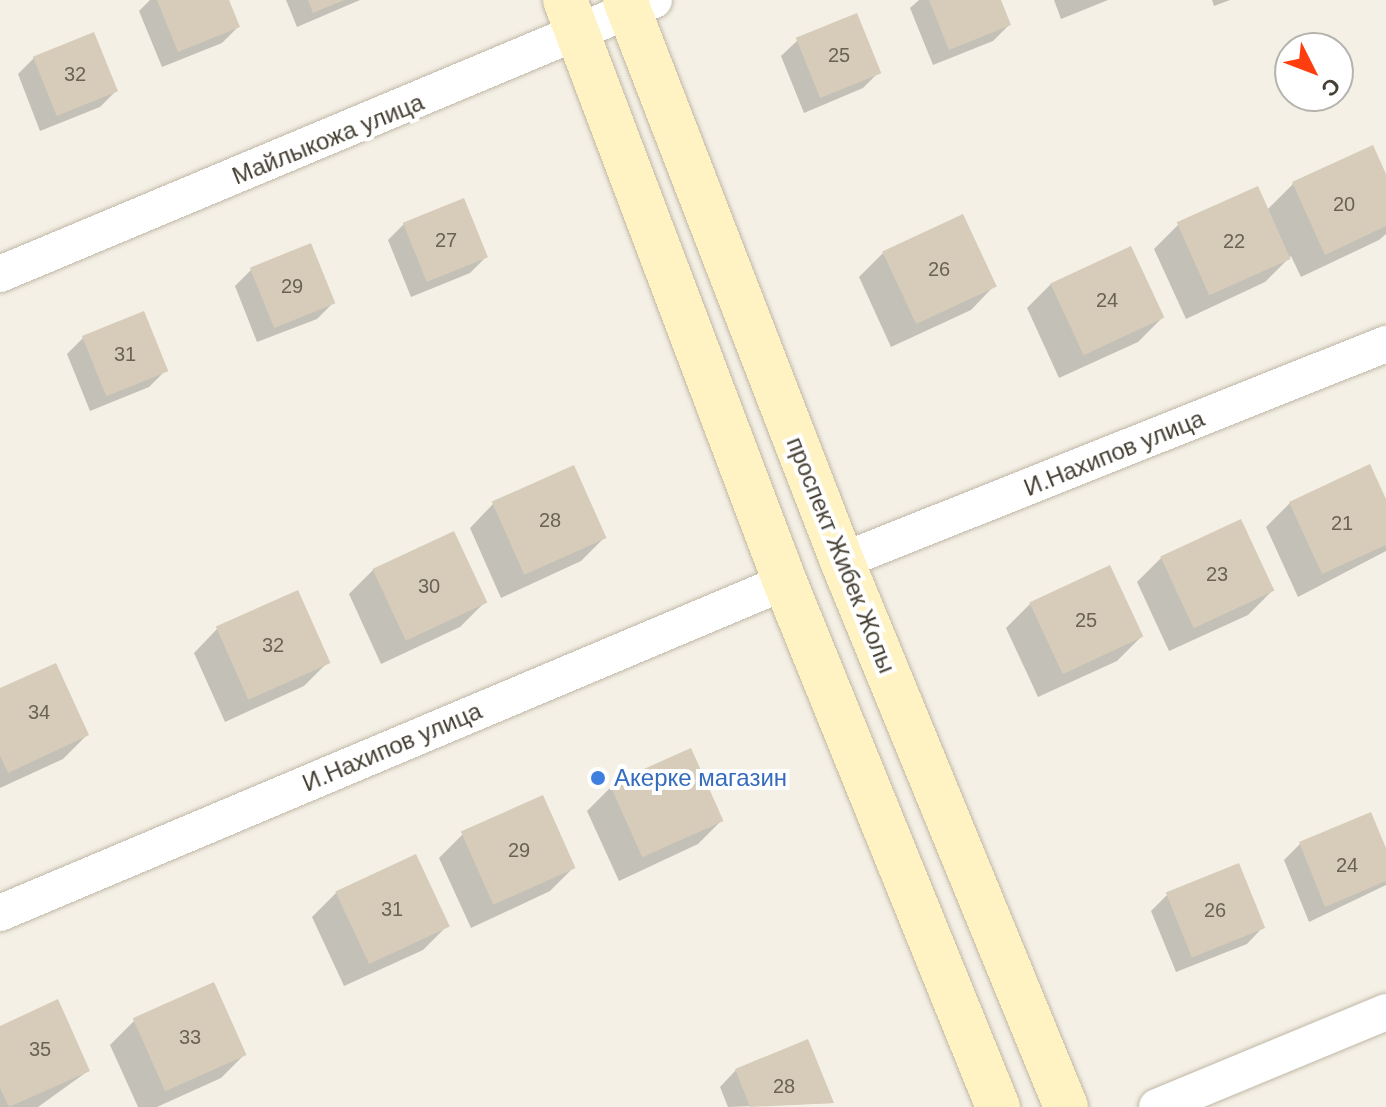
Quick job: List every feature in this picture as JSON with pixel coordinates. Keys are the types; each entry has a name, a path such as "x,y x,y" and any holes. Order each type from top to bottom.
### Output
{"street":[{"name":"Майлыкожа улица","path":"0,274 572,17 636,4"},
{"name":"проспект Жибек Жолы","path":"636,4 842,561 1066,1107"},
{"path":"572,17 785,582 998,1107"},
{"name":"И.Нахипов улица","path":"842,561 1386,344"},
{"name":"И.Нахипов улица","path":"0,913 785,582"},
{"path":"1157,1107 1386,1012"}],"building":[{"path":"157,0 229,0 240,27 178,52"},
{"path":"308,0 344,0 313,13"},
{"path":"929,0 1001,0 1011,25 949,50"},
{"path":"857,13 881,73 820,98 796,38"},
{"path":"94,32 118,91 57,116 33,57"},
{"path":"1373,145 1386,174 1386,226 1325,255 1292,182"},
{"path":"1258,186 1291,259 1209,295 1177,222"},
{"path":"464,198 488,257 427,282 403,223"},
{"path":"963,214 997,287 916,324 882,252"},
{"path":"311,243 335,303 274,328 250,268"},
{"path":"1131,246 1164,318 1084,355 1050,284"},
{"path":"144,311 168,371 106,396 82,336"},
{"path":"1370,464 1386,499 1386,545 1322,574 1289,502"},
{"path":"574,465 607,538 524,575 492,502"},
{"path":"1241,519 1274,591 1194,628 1160,557"},
{"path":"454,531 487,603 406,641 372,569"},
{"path":"1110,565 1143,637 1063,674 1029,603"},
{"path":"298,590 331,663 248,700 216,627"},
{"path":"56,663 89,735 8,773 0,755 0,688"},
{"path":"691,748 724,821 642,857 610,784"},
{"path":"543,795 576,868 493,905 461,832"},
{"path":"1371,812 1386,848 1386,881 1325,907 1299,842"},
{"path":"416,854 450,927 369,964 335,892"},
{"path":"1239,863 1265,928 1192,957 1166,893"},
{"path":"214,982 247,1055 165,1091 133,1018"},
{"path":"58,999 90,1071 9,1107 0,1088 0,1026"},
{"path":"808,1039 834,1103 750,1107 735,1069"}],"place":[{"name":"Акерке магазин","path":"598,778"}]}
